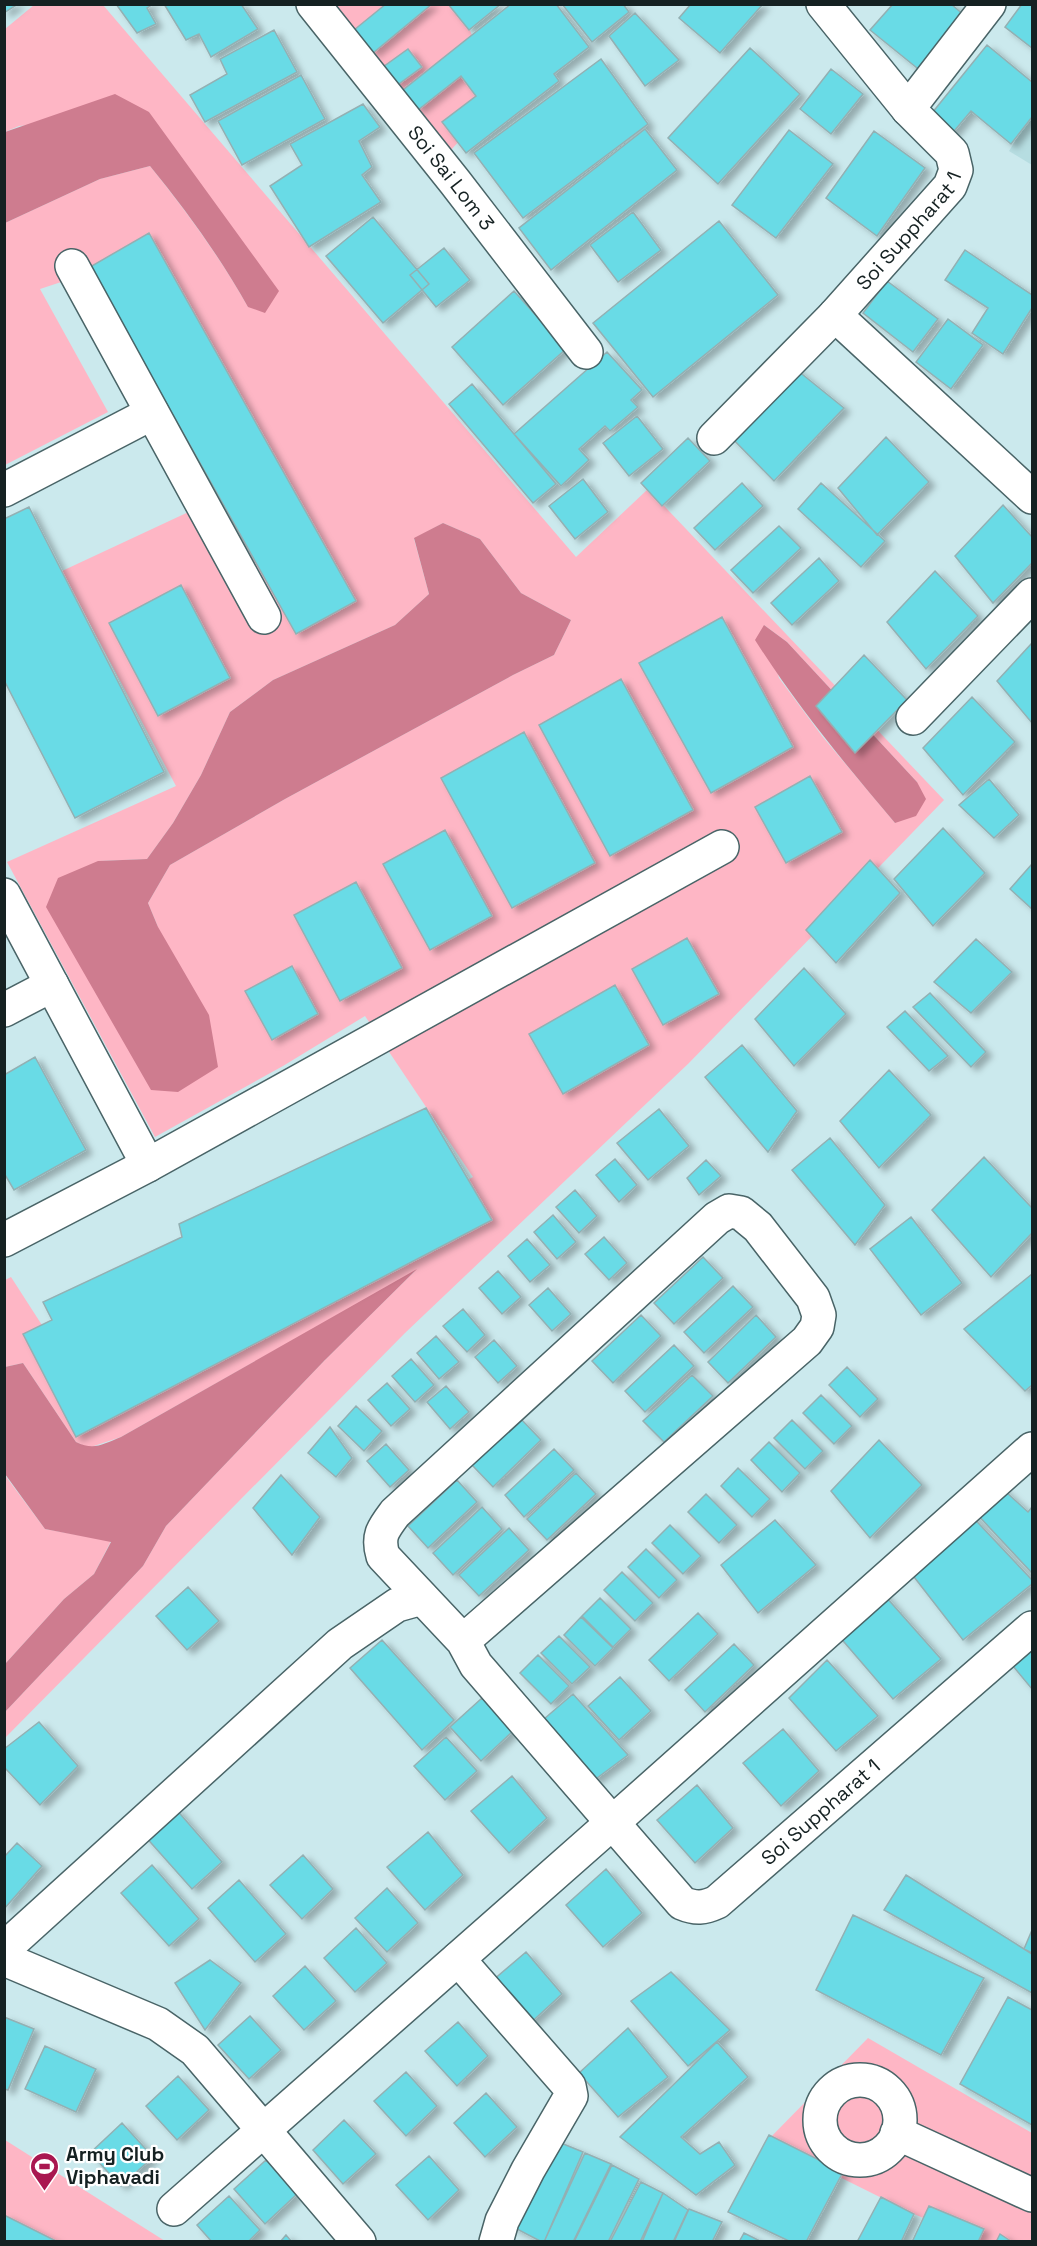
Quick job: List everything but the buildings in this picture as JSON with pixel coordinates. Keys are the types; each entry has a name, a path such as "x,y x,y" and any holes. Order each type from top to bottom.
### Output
{"street":[{"name":"Soi Sai Lom 3","path":"313,4 455,182 586,352"},
{"name":"Soi Suppharat 1","path":"714,438 835,315 950,186 956,170 952,153 908,109 823,4"},
{"path":"908,109 989,4"},
{"path":"72,266 264,617"},
{"path":"835,315 1032,497"},
{"path":"4,490 152,413"},
{"path":"913,718 1032,595"},
{"path":"4,1240 148,1165 722,848"},
{"path":"4,896 148,1165"},
{"path":"4,1010 52,985"},
{"name":"Soi Suppharat 1","path":"463,1641 807,1341 817,1328 819,1315 813,1298 758,1227 741,1213 729,1212 717,1218 395,1513 384,1528 379,1542 383,1556 463,1641 476,1665 682,1903 694,1908 706,1907 717,1902 1032,1628"},
{"path":"174,2209 1032,1449"},
{"path":"4,1949 339,1644 397,1605 422,1598"},
{"path":"4,1959 158,2024 195,2050 359,2241"},
{"path":"458,1959 569,2086 571,2096 528,2170 502,2221 496,2241"},
{"path":"897,2133 1032,2195"}],"shaded area":[{"path":"34,5 103,5 576,557 648,489 944,800 689,1063 405,1333 5,1738 5,1712 143,1566 166,1526 324,1361 415,1271 121,1437 88,1448 76,1442 23,1363 5,1367 5,1280 11,1277 87,1395 473,1177 365,1016 283,1066 155,1137 7,862 176,786 62,571 240,488 131,259 40,289 108,412 5,465 5,223 100,179 150,166 202,235 248,307 149,112 19,126 5,132 5,29","holes":["443,523 480,539 521,593 571,620 554,655 285,799 170,865 148,903 158,927 99,861 147,859 173,823 201,775 230,712 273,680 395,625 429,594 414,539","764,625 787,642 917,782 895,823 822,736 779,678"]},
{"path":"336,5 464,5 464,15 497,99 451,150"},
{"path":"115,94 149,112 279,291 265,313 248,307 202,234 150,166 100,179 5,223 5,132"},
{"path":"1032,114 1032,165 1009,151"},
{"path":"443,523 480,539 521,593 571,620 554,655 285,799 170,865 148,903 158,927 209,1015 218,1067 178,1092 151,1090 46,907 58,878 98,861 147,859 173,823 201,775 230,712 273,680 395,625 429,594 414,538"},
{"path":"764,625 787,642 917,782 926,799 916,816 895,823 840,757 755,640"},
{"path":"417,1269 324,1361 166,1526 143,1566 5,1712 5,1664 64,1599 94,1574 111,1542 45,1529 5,1474 5,1367 23,1363 76,1442 82,1445 98,1446 121,1437"},
{"path":"4,1474 45,1529 111,1541 94,1574 64,1599 5,1664"},
{"path":"868,2038 1032,2133 1032,2241 977,2241 914,2214 767,2141"},
{"name":"Army Club Viphavadi","path":"5,2140 165,2241 5,2241"}],"place":[{"name":"Army Club Viphavadi","path":"45,2192"}]}
